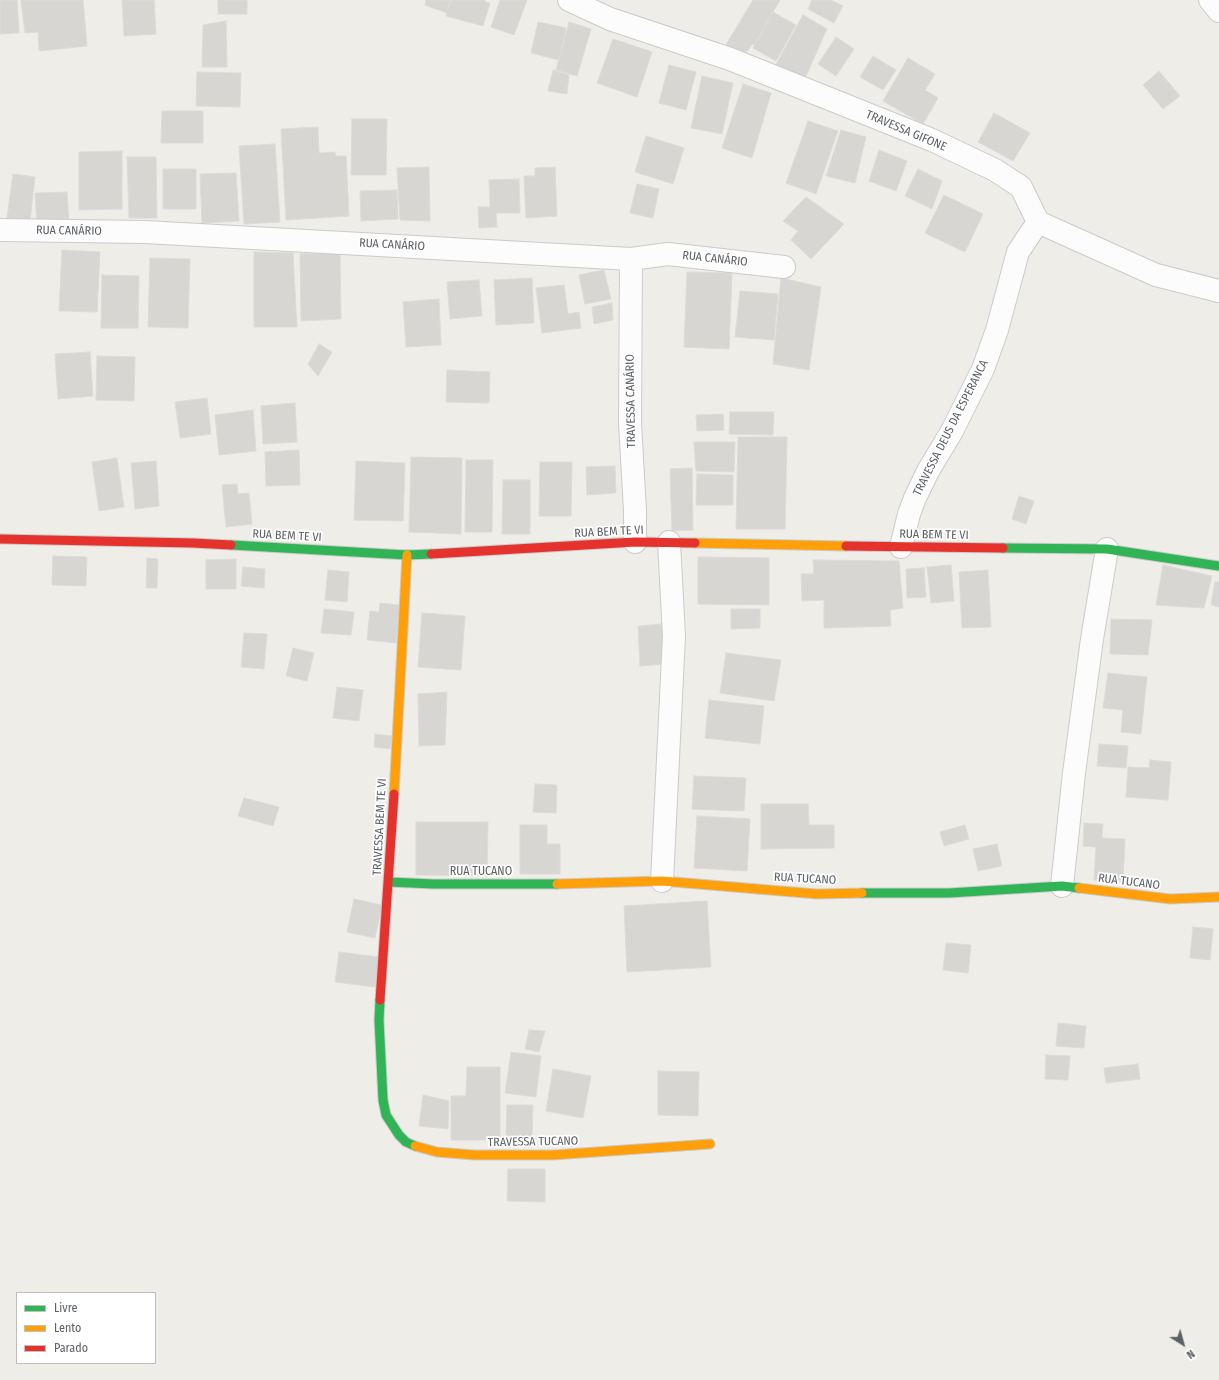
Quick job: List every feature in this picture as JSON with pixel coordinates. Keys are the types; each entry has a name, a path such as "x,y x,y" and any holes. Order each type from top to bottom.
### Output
{"street":[{"name":"TRAVESSA GIFONE","path":"569,0 610,19 730,59 932,140 995,170 1021,187 1038,222"},
{"path":"1210,0 1219,11"},
{"path":"1038,222 1156,275 1219,292"},
{"name":"TRAVESSA DEUS DA ESPERANCA","path":"901,547 909,514 915,498 928,471 962,413 984,369 997,330 1018,252 1038,222"},
{"name":"RUA CANÁRIO","path":"0,230 145,232 631,259 668,254 784,267"},
{"name":"TRAVESSA CANÁRIO","path":"631,259 630,423 635,511 635,542"},
{"name":"RUA BEM TE VI","path":"0,539 193,543 407,555 635,542 1107,549 1219,566"},
{"path":"662,881 674,636 669,542"},
{"path":"1062,886 1075,766 1092,639 1107,549"},
{"name":"TRAVESSA BEM TE VI","path":"383,1100 379,1020 389,882 407,555"},
{"name":"RUA TUCANO","path":"389,882 433,884 543,884 662,881 817,894 887,892 949,893 1062,886 1170,899 1219,897"},
{"name":"TRAVESSA TUCANO","path":"383,1100 386,1115 399,1135 406,1142 416,1147 437,1152 474,1155 553,1155 710,1144"}],"building":[{"path":"0,0 17,0 19,33 0,34"},
{"path":"21,0 83,0 87,46 39,51 38,32 25,33"},
{"path":"122,0 154,0 156,34 124,36"},
{"path":"218,0 247,0 247,14 218,14"},
{"path":"426,0 450,0 447,13 425,5"},
{"path":"451,0 485,0 485,2 490,3 483,26 446,16"},
{"path":"500,0 527,0 514,35 491,27"},
{"path":"753,0 780,0 754,45 752,44 743,58 724,48"},
{"path":"812,0 831,0 843,6 834,23 808,9"},
{"path":"773,12 796,25 776,61 753,48"},
{"path":"803,15 827,29 802,85 773,70"},
{"path":"226,21 227,67 202,67 203,25"},
{"path":"538,22 566,28 559,60 531,53"},
{"path":"569,22 591,29 577,76 556,70"},
{"path":"836,37 854,49 836,76 818,64"},
{"path":"613,39 652,52 637,97 597,83"},
{"path":"873,56 896,70 883,90 860,77"},
{"path":"908,58 935,74 925,90 938,98 923,124 883,101"},
{"path":"669,65 696,72 686,110 659,103"},
{"path":"553,70 569,75 567,94 548,91"},
{"path":"1159,71 1180,96 1163,109 1143,85"},
{"path":"197,72 241,73 240,107 196,106"},
{"path":"702,76 733,83 722,134 691,128"},
{"path":"743,84 771,93 752,158 722,148"},
{"path":"162,111 203,111 203,143 161,143"},
{"path":"994,113 1030,133 1013,161 978,142"},
{"path":"352,119 387,119 386,175 351,175"},
{"path":"808,121 838,131 816,194 786,183"},
{"path":"318,127 319,153 335,152 336,156 346,156 349,216 286,220 281,129"},
{"path":"841,130 866,137 855,183 826,176"},
{"path":"646,136 684,148 673,184 635,172"},
{"path":"275,144 280,222 244,224 239,146"},
{"path":"879,150 907,161 896,191 869,181"},
{"path":"122,151 122,209 79,210 79,152"},
{"path":"127,157 156,157 157,218 129,218"},
{"path":"429,167 430,221 400,220 397,168"},
{"path":"555,167 557,216 526,218 524,176 535,176 535,168"},
{"path":"163,169 196,169 196,209 163,209"},
{"path":"918,169 942,181 932,209 905,196"},
{"path":"236,173 239,221 202,223 200,174"},
{"path":"13,174 35,177 30,221 7,218"},
{"path":"519,179 520,213 496,213 497,227 479,228 478,207 490,207 489,180"},
{"path":"637,184 659,189 653,218 630,213"},
{"path":"397,190 398,219 361,221 360,191"},
{"path":"67,192 69,223 37,225 35,193"},
{"path":"944,195 983,214 965,252 925,233"},
{"path":"806,197 844,224 811,259 791,240 798,231 783,221"},
{"path":"62,250 100,252 97,312 59,311"},
{"path":"254,252 293,253 297,327 254,327"},
{"path":"340,253 341,319 301,321 300,254"},
{"path":"150,258 190,259 188,328 148,327"},
{"path":"604,270 611,299 585,304 579,275"},
{"path":"687,272 732,273 729,349 684,347"},
{"path":"102,275 139,276 138,328 101,328"},
{"path":"532,278 534,323 496,325 494,280"},
{"path":"781,278 821,287 809,370 773,364"},
{"path":"479,280 482,316 450,319 447,282"},
{"path":"564,285 568,314 579,312 581,328 542,333 536,288"},
{"path":"740,291 778,294 774,340 735,337"},
{"path":"439,299 441,345 406,347 403,302"},
{"path":"612,303 613,320 594,324 592,307"},
{"path":"319,344 332,352 318,376 308,364"},
{"path":"90,352 93,396 58,399 55,354"},
{"path":"97,356 135,357 134,401 96,400"},
{"path":"447,370 490,372 489,403 446,402"},
{"path":"207,398 211,434 180,438 175,402"},
{"path":"295,403 297,442 263,444 261,406"},
{"path":"253,410 256,451 219,455 215,415"},
{"path":"730,412 774,412 773,435 729,434"},
{"path":"723,414 724,430 697,431 696,415"},
{"path":"738,437 787,437 785,529 736,529"},
{"path":"694,442 735,442 734,472 696,471"},
{"path":"299,450 300,485 266,486 265,452"},
{"path":"411,457 462,458 461,534 409,532"},
{"path":"117,458 124,507 99,511 92,462"},
{"path":"466,460 493,460 492,532 465,532"},
{"path":"156,461 159,506 135,509 131,463"},
{"path":"356,461 405,463 403,521 354,520"},
{"path":"540,462 572,462 571,516 539,516"},
{"path":"615,466 616,493 587,495 586,467"},
{"path":"692,468 693,530 672,531 670,469"},
{"path":"697,474 733,475 733,505 696,505"},
{"path":"503,480 530,480 530,534 502,534"},
{"path":"237,484 238,494 249,493 252,524 226,527 222,485"},
{"path":"1019,496 1034,501 1026,524 1012,519"},
{"path":"53,556 87,557 86,586 52,585"},
{"path":"698,557 769,558 769,605 698,604"},
{"path":"147,558 158,559 157,588 146,588"},
{"path":"236,559 236,589 206,589 206,560"},
{"path":"813,560 899,561 903,608 890,610 891,626 824,628 824,600 802,601 801,574 814,574"},
{"path":"951,565 954,601 931,603 927,567"},
{"path":"1163,565 1212,576 1204,608 1156,605"},
{"path":"243,567 265,569 264,588 241,586"},
{"path":"924,568 926,597 907,598 906,569"},
{"path":"328,570 349,572 347,602 325,600"},
{"path":"988,570 991,627 962,628 959,572"},
{"path":"1215,582 1219,582 1219,607 1211,605"},
{"path":"380,603 399,605 396,643 367,640 370,611 379,612"},
{"path":"324,609 354,612 351,635 321,633"},
{"path":"731,609 760,609 760,628 731,629"},
{"path":"422,613 465,616 461,670 418,667"},
{"path":"1111,619 1152,620 1148,655 1110,654"},
{"path":"662,624 665,664 640,666 638,626"},
{"path":"244,633 267,634 264,669 241,667"},
{"path":"293,648 314,653 307,681 286,676"},
{"path":"726,653 781,660 774,701 720,693"},
{"path":"1108,673 1147,677 1141,734 1121,732 1123,710 1103,708"},
{"path":"337,687 363,690 359,721 333,718"},
{"path":"447,692 445,745 419,746 418,694"},
{"path":"709,700 764,706 760,744 705,738"},
{"path":"375,734 392,736 390,749 374,747"},
{"path":"1099,744 1128,746 1126,768 1097,766"},
{"path":"1150,760 1171,762 1168,800 1126,797 1128,767 1149,768"},
{"path":"694,776 746,778 744,811 692,809"},
{"path":"535,784 557,785 556,813 533,812"},
{"path":"244,798 279,807 273,826 238,816"},
{"path":"761,804 808,804 809,825 834,825 834,848 761,849"},
{"path":"697,816 750,819 747,871 694,868"},
{"path":"416,822 488,822 487,876 416,875"},
{"path":"1084,823 1103,824 1102,838 1125,839 1123,881 1094,880 1096,847 1083,846"},
{"path":"520,825 547,825 547,844 560,844 560,874 520,874"},
{"path":"965,825 969,839 944,846 940,832"},
{"path":"997,844 1002,866 978,871 973,849"},
{"path":"354,899 382,905 375,938 347,932"},
{"path":"707,901 711,967 627,972 624,906"},
{"path":"1193,927 1213,929 1210,960 1190,958"},
{"path":"946,943 971,945 968,973 943,970"},
{"path":"339,952 379,957 375,987 335,982"},
{"path":"1058,1023 1086,1026 1084,1048 1056,1046"},
{"path":"529,1030 545,1031 539,1052 525,1049"},
{"path":"511,1052 541,1056 536,1097 505,1093"},
{"path":"1046,1055 1070,1056 1068,1080 1045,1079"},
{"path":"1138,1064 1140,1079 1106,1083 1104,1068"},
{"path":"467,1067 500,1067 500,1140 451,1140 451,1096 466,1096"},
{"path":"553,1069 591,1076 583,1118 546,1111"},
{"path":"658,1071 699,1072 698,1116 658,1115"},
{"path":"423,1095 449,1101 448,1129 419,1126"},
{"path":"507,1105 533,1105 532,1137 506,1136"},
{"path":"508,1169 545,1169 545,1202 507,1201"}],"traffic: fast":[{"path":"231,545 407,555 431,554"},
{"path":"1003,548 1107,549 1219,566"},
{"path":"389,882 433,884 557,884"},
{"path":"862,893 949,893 1062,886 1079,888"},
{"path":"380,1000 379,1020 383,1100 386,1115 399,1135 406,1142 415,1146"}],"traffic: slow":[{"path":"695,543 846,546"},
{"path":"394,794 407,555"},
{"path":"557,884 662,881 817,894 862,893"},
{"path":"1079,888 1170,899 1219,897"},
{"path":"415,1146 437,1152 474,1155 553,1155 710,1144"}],"traffic: jam":[{"path":"0,539 231,545"},
{"path":"431,554 635,542 695,543"},
{"path":"846,546 1003,548"},
{"path":"380,1000 394,794"}]}
